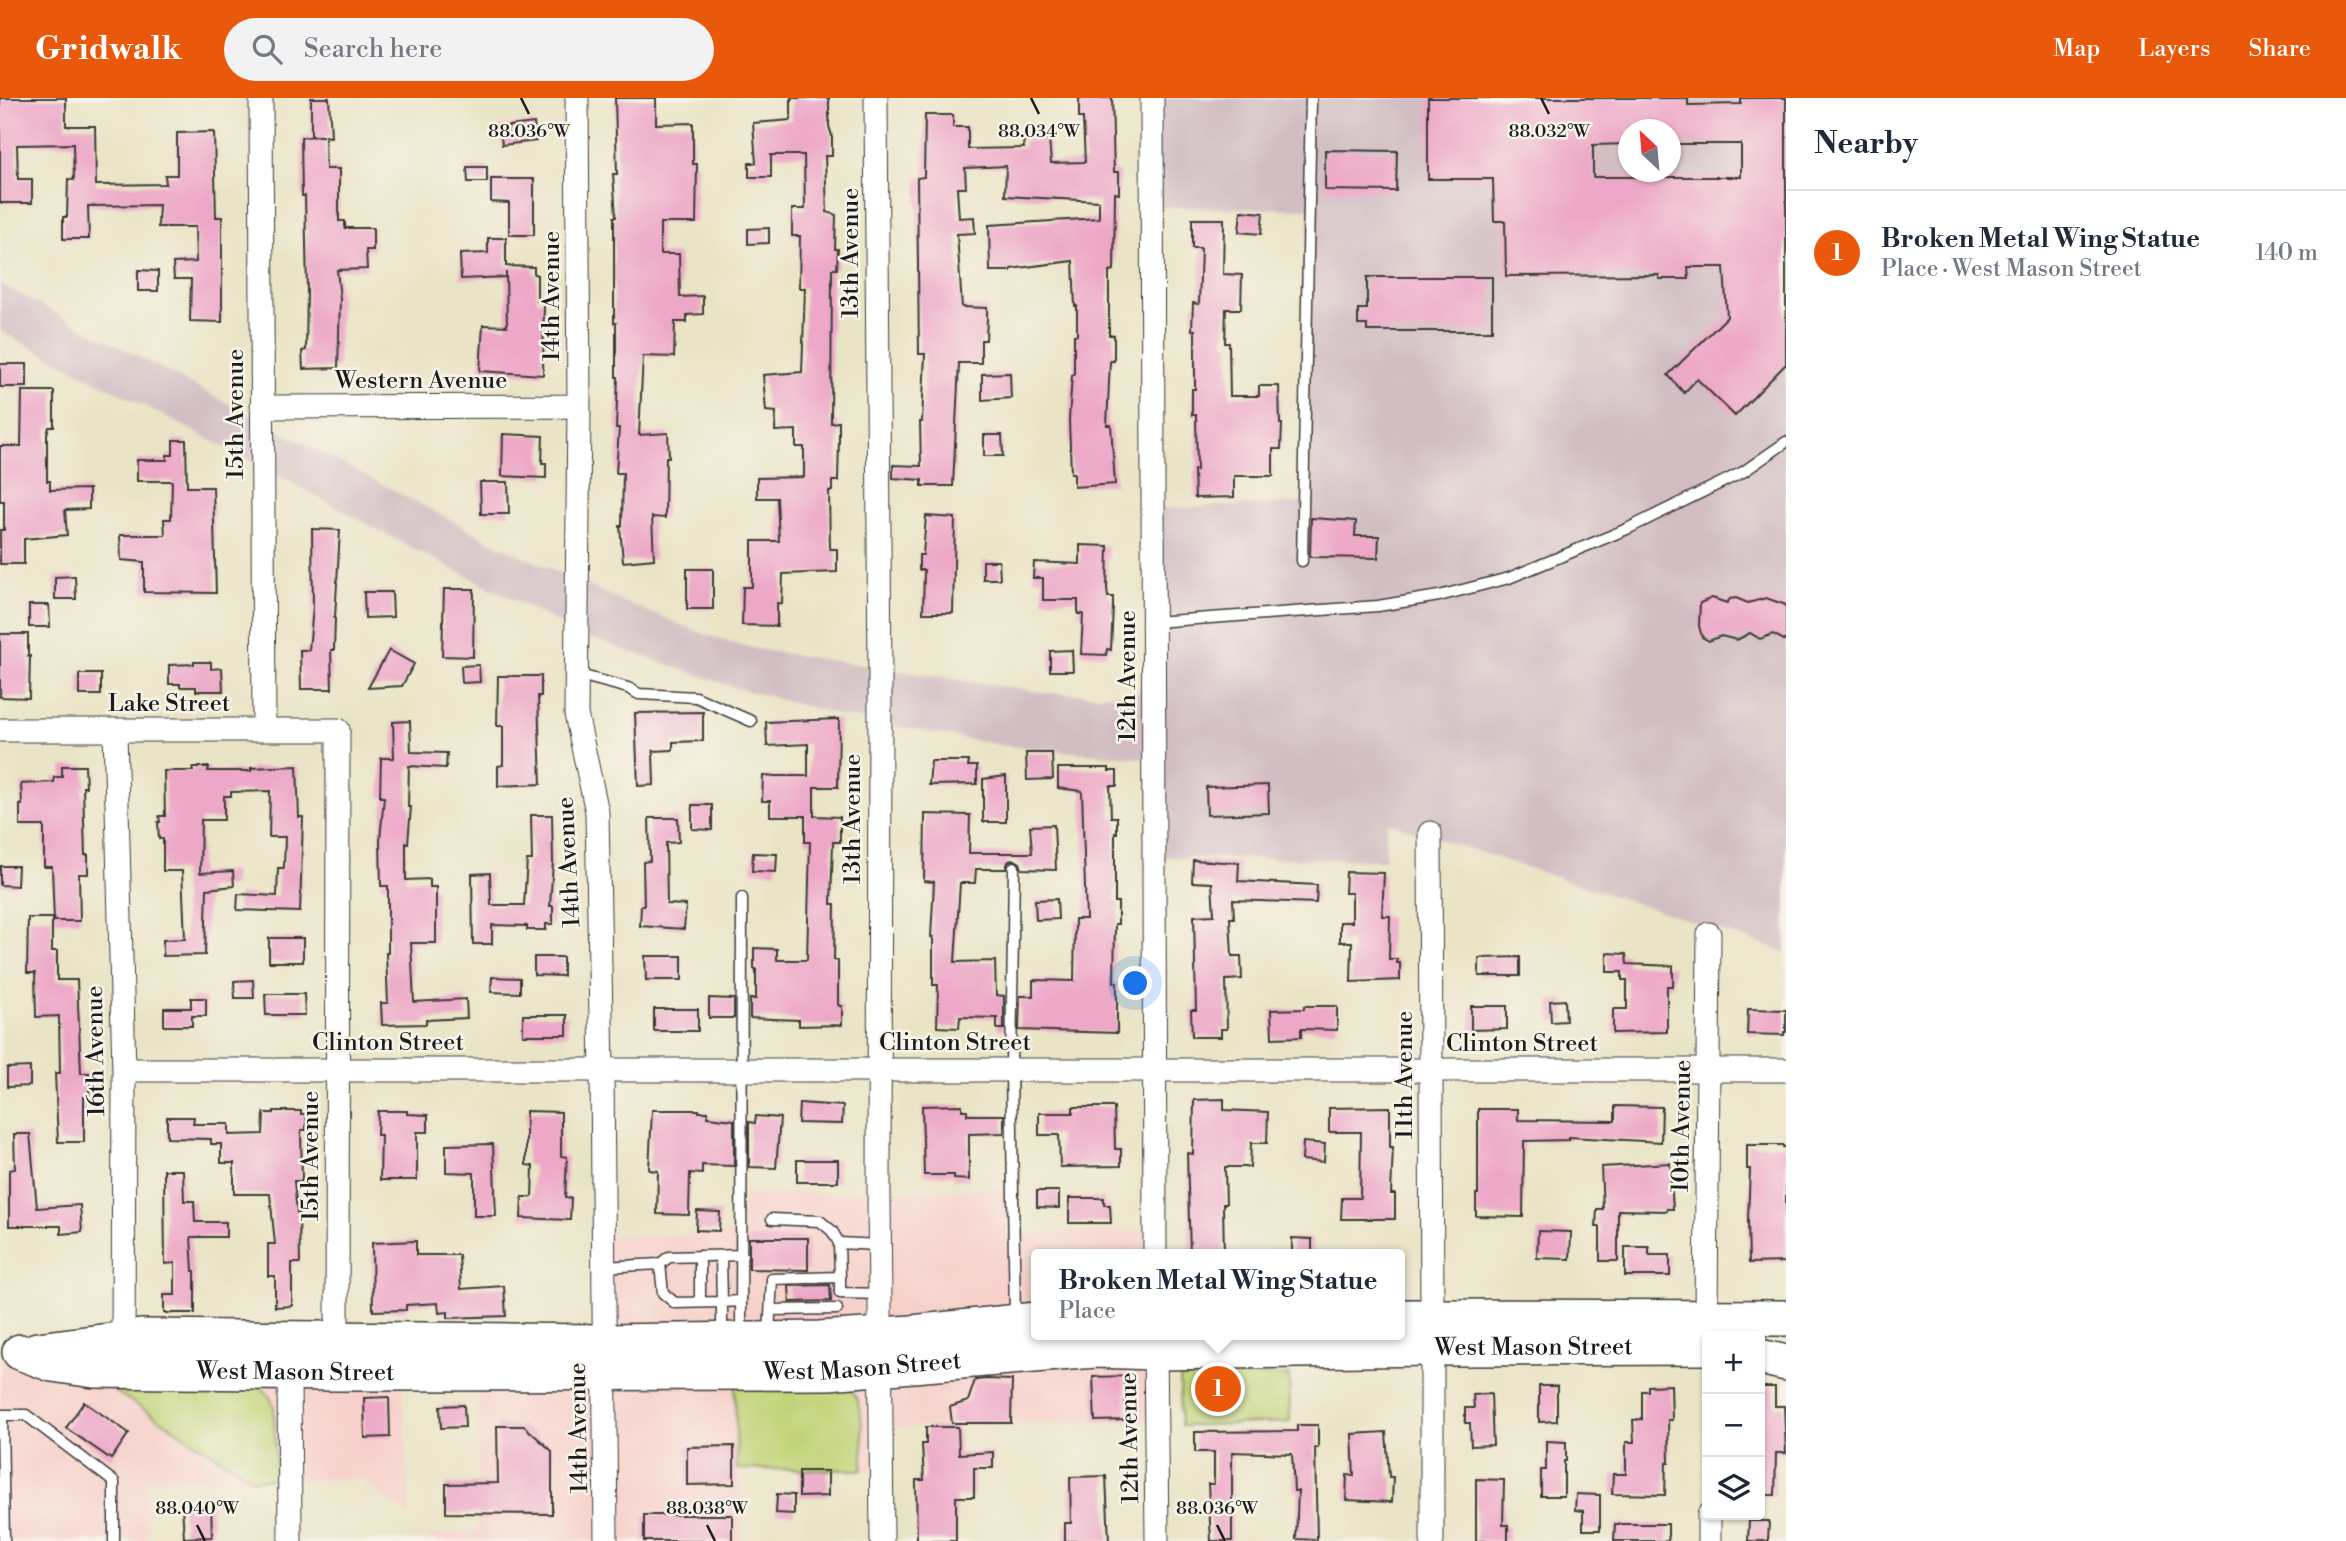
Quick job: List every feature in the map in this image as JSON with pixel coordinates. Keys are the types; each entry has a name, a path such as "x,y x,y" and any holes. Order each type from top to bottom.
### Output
{"main road":[{"path":"1718,1328 1786,1310"},
{"name":"West Mason Street","path":"1421,1327 1718,1328 1786,1318"},
{"name":"West Mason Street","path":"10,1352 337,1357 604,1357 828,1371 880,1351 1026,1321"},
{"name":"West Mason Street","path":"604,1357 751,1333 835,1324 880,1351 1095,1350 1205,1340"},
{"path":"1765,1348 1786,1348"},
{"path":"1765,1358 1786,1363"}],"street":[{"name":"15th Avenue","path":"261,98 264,730"},
{"name":"14th Avenue","path":"577,98 579,407 576,714 597,812 606,1541"},
{"name":"13th Avenue","path":"876,98 882,1541"},
{"name":"12th Avenue","path":"1152,98 1156,1249"},
{"name":"Western Avenue","path":"262,407 579,407"},
{"name":"Lake Street","path":"0,730 338,730"},
{"name":"16th Avenue","path":"115,730 124,1070 123,1355"},
{"name":"15th Avenue","path":"337,1357 338,730"},
{"name":"11th Avenue","path":"1430,834 1431,1070 1421,1327 1432,1541"},
{"name":"10th Avenue","path":"1709,933 1709,1070 1718,1328"},
{"name":"Clinton Street","path":"124,1070 1786,1070"},
{"name":"12th Avenue","path":"1155,1343 1157,1541"},
{"path":"289,1356 290,1541"},
{"path":"1709,1520 1709,1541"}],"lane":[{"path":"1302,561 1311,98"},
{"path":"1154,622 1378,606 1427,598 1509,578 1664,511 1743,472 1786,442"},
{"path":"576,674 628,688 639,694 696,697 751,721"},
{"path":"1014,867 1012,1070 1026,1321"},
{"path":"742,898 741,1301 751,1333"},
{"path":"772,1219 820,1221 832,1231 839,1243 840,1293 835,1324"},
{"path":"839,1243 879,1245"},
{"path":"603,1267 660,1264 669,1256 742,1255"},
{"path":"700,1256 700,1302"},
{"path":"721,1256 722,1302 751,1333"},
{"path":"660,1264 663,1293 675,1303 741,1301"},
{"path":"751,1333 772,1279 840,1277"},
{"path":"840,1293 880,1294"},
{"path":"4,1541 1,1415 26,1415 114,1482 114,1541"}],"shaded area":[{"path":"1152,98 1786,98 1786,952 1387,822 1385,860 1155,857 1154,759 1006,746 842,716 737,688 587,637 0,331 0,284 498,545 620,600 707,635 756,649 1045,693 1101,695 1154,690 1154,509 1302,503 1309,209 1152,207"},
{"path":"1013,1188 1014,1235 1156,1230 1155,1249 1031,1249 1031,1340 1155,1340 1156,1420 931,1425 881,1430 881,1471 739,1470 741,1541 435,1541 427,1536 477,1531 479,1357 604,1359 603,1237 742,1233 743,1195"},
{"path":"123,1351 401,1356 410,1518 362,1480 146,1479 148,1541 0,1541 0,1353"}],"green space":[{"path":"1289,1375 1290,1422 1181,1426 1180,1377"},
{"path":"99,1381 261,1387 270,1396 274,1408 276,1479 253,1479"},
{"path":"735,1385 848,1386 861,1414 863,1470 737,1469"}],"building":[{"path":"0,98 66,98 66,126 95,126 96,185 166,184 165,175 177,175 177,133 214,132 216,217 222,217 222,322 190,321 191,279 174,279 173,263 196,262 195,227 158,227 159,205 88,206 89,239 63,239 63,217 67,217 68,179 74,180 73,144 17,145 18,179 32,179 32,203 0,203"},
{"path":"311,98 329,98 331,137 325,136 326,169 339,169 339,221 345,221 345,228 373,228 373,250 366,250 367,269 337,270 340,299 338,368 303,369 307,291 301,137 323,136 311,136"},
{"path":"615,98 656,98 656,124 693,123 693,164 697,164 696,223 660,223 660,254 679,254 680,297 703,296 703,314 687,315 687,322 675,322 674,357 643,356 639,435 668,433 665,518 652,517 654,559 623,562 620,526 623,473 616,473 619,428 616,428 618,377 614,323 616,217 613,174 617,174"},
{"path":"791,98 829,98 832,156 825,156 827,212 836,215 835,249 838,249 837,269 832,269 831,423 839,422 839,440 838,481 832,481 832,491 829,491 830,549 837,549 837,572 783,574 782,604 777,603 777,626 742,625 743,587 752,587 752,541 779,541 777,498 757,498 757,478 804,477 804,447 796,447 796,430 775,431 776,412 766,411 763,375 802,372 805,288 799,288 800,236 792,236 792,209 805,209 804,155 771,155 771,177 749,177 749,163 756,163 753,123 791,120"},
{"path":"1079,98 1112,98 1114,172 1119,172 1119,194 1115,193 1114,270 1109,271 1109,335 1114,335 1114,361 1110,361 1107,425 1111,425 1115,484 1074,487 1074,473 1071,473 1069,420 1074,375 1074,335 1077,335 1073,261 1011,271 990,271 989,225 1099,218 1099,201 1005,196 1006,166 965,168 966,188 957,188 959,218 974,217 975,233 957,234 962,307 987,308 987,318 986,340 981,340 981,363 959,363 953,486 922,486 922,480 893,478 893,465 921,466 920,422 925,354 919,354 917,178 924,177 925,115 953,115 953,127 968,127 968,149 1024,148 1023,141 1049,139 1051,163 1085,162 1083,118 1079,118"},
{"path":"1428,98 1688,98 1688,105 1741,104 1741,98 1786,98 1786,364 1735,416 1697,379 1684,393 1668,375 1727,317 1724,267 1688,267 1689,279 1659,279 1659,275 1506,276 1505,221 1494,221 1493,179 1428,179"},
{"path":"534,123 536,141 502,145 500,127"},
{"path":"1325,150 1397,151 1396,191 1325,190"},
{"path":"467,167 487,167 487,182 468,182"},
{"path":"491,179 534,179 534,235 509,235 509,203 491,202"},
{"path":"1241,211 1263,213 1261,234 1239,232"},
{"path":"1192,219 1224,219 1223,274 1242,275 1241,309 1226,309 1225,343 1229,343 1230,396 1259,396 1259,386 1279,386 1281,449 1273,449 1273,476 1234,476 1234,497 1195,498 1196,415 1192,415 1192,389 1195,389 1195,330 1192,330 1193,303 1199,304 1201,248 1192,248"},
{"path":"769,228 769,243 748,244 748,229"},
{"path":"488,238 506,238 506,266 534,267 534,274 537,275 537,301 544,301 543,375 480,371 483,325 507,326 506,272 506,277 461,279 460,254 488,253"},
{"path":"138,270 158,271 158,291 138,291"},
{"path":"1367,277 1492,277 1492,331 1367,331 1367,325 1358,325 1358,309 1367,309"},
{"path":"0,364 27,364 27,387 0,387"},
{"path":"1010,373 1011,398 982,400 982,374"},
{"path":"22,391 54,391 54,427 49,427 47,434 47,481 50,481 50,490 89,489 89,509 65,510 67,535 24,539 24,564 0,564 0,530 4,530 4,501 0,501 0,446 21,446"},
{"path":"503,434 543,436 542,463 546,463 546,478 502,476"},
{"path":"984,435 1002,435 1003,456 984,456"},
{"path":"173,440 186,440 187,487 213,487 216,593 144,592 144,562 121,560 120,535 165,535 164,519 171,519 172,481 137,481 137,460 167,460 167,455 173,455"},
{"path":"480,482 508,482 509,514 481,514"},
{"path":"926,516 955,518 953,613 923,613 924,570 919,570 919,555 923,555"},
{"path":"1311,518 1356,521 1355,536 1379,536 1378,558 1310,557"},
{"path":"312,529 340,530 334,650 331,650 332,689 301,689 300,650 309,650 313,607"},
{"path":"1080,545 1108,546 1107,588 1108,597 1113,597 1113,606 1111,650 1107,649 1106,655 1081,654 1083,614 1078,614 1078,600 1043,600 1043,578 1033,578 1034,562 1080,564"},
{"path":"983,561 999,561 1000,579 983,579"},
{"path":"687,569 713,569 713,609 687,609"},
{"path":"75,576 76,599 55,599 55,577"},
{"path":"444,589 474,589 473,657 442,656"},
{"path":"364,592 392,592 393,617 365,618"},
{"path":"1712,598 1727,603 1736,598 1748,603 1766,598 1786,605 1786,641 1773,634 1760,639 1750,633 1737,640 1721,636 1709,641 1702,637 1699,626 1700,603"},
{"path":"29,605 49,605 50,627 29,627"},
{"path":"0,634 28,634 29,698 0,697"},
{"path":"389,650 414,664 402,686 368,688"},
{"path":"1072,650 1073,671 1050,671 1050,651"},
{"path":"211,662 211,669 222,668 223,691 196,691 196,687 169,684 169,665"},
{"path":"479,665 480,682 462,683 461,666"},
{"path":"79,674 101,674 101,695 79,695"},
{"path":"498,676 541,676 541,696 538,696 541,784 498,786 498,766 503,765 503,726 497,726"},
{"path":"703,712 703,741 673,742 673,750 653,751 654,785 638,786 635,713"},
{"path":"839,719 838,787 814,787 814,816 840,817 840,842 833,842 831,904 835,904 834,960 838,960 838,1004 842,1006 842,1025 799,1026 799,1020 750,1018 750,999 756,999 754,948 777,949 777,960 807,960 810,842 805,842 805,816 770,816 770,801 762,801 763,776 808,776 808,744 767,746 766,722"},
{"path":"410,721 411,752 447,753 446,768 409,766 408,807 411,807 406,843 406,880 430,879 430,887 436,887 436,943 411,943 414,1002 466,999 467,1018 426,1020 426,1024 382,1025 381,1003 388,1003 388,886 381,886 380,840 384,797 380,797 381,758 394,758 393,722"},
{"path":"1026,753 1052,753 1053,779 1027,780"},
{"path":"931,761 969,761 968,766 977,766 977,784 929,785"},
{"path":"62,766 85,766 86,787 83,787 88,874 79,874 80,921 54,921 52,867 44,867 44,826 20,826 21,784 54,782 54,777 62,777"},
{"path":"297,766 299,817 303,817 300,912 237,910 238,894 277,896 278,868 284,868 285,837 269,837 270,791 231,792 231,796 224,796 224,820 201,820 200,873 233,871 234,886 207,889 205,955 163,956 163,940 185,939 182,871 163,871 163,839 159,839 159,816 165,816 164,771 193,771 193,767 209,767 208,771 251,771 251,768"},
{"path":"1058,768 1109,768 1109,771 1117,771 1117,786 1110,786 1111,817 1117,817 1115,902 1118,902 1118,924 1115,924 1114,982 1117,982 1117,1033 1019,1030 1020,996 1033,996 1033,980 1074,981 1075,919 1086,919 1082,791 1058,788"},
{"path":"1006,776 1006,822 983,822 983,779"},
{"path":"1268,785 1269,813 1207,815 1206,787"},
{"path":"692,805 712,805 712,830 692,829"},
{"path":"925,814 970,815 969,853 1032,853 1030,826 1054,825 1056,870 1022,869 1020,863 1013,859 1008,862 1006,869 976,869 975,883 960,883 955,962 995,961 996,995 1004,996 1004,1029 997,1029 997,1018 960,1017 959,1028 937,1027 938,985 933,985 931,937 934,882 924,881"},
{"path":"531,815 552,815 550,906 553,906 553,924 546,924 546,930 527,930 527,926 492,925 492,944 473,944 472,874 490,873 491,905 524,905 527,860 532,860"},
{"path":"649,818 678,818 679,842 666,843 667,904 686,905 684,929 640,926 641,906 644,906 643,862 650,861"},
{"path":"753,853 777,854 776,872 752,871"},
{"path":"1193,860 1239,863 1238,881 1317,885 1316,903 1233,900 1234,918 1230,918 1232,956 1241,956 1242,979 1226,980 1227,1029 1221,1029 1221,1037 1192,1037 1191,1010 1196,1010 1194,916 1214,915 1212,883 1192,882"},
{"path":"0,866 18,866 17,886 0,885"},
{"path":"1346,872 1384,873 1382,916 1390,916 1389,959 1397,959 1397,963 1400,963 1400,980 1351,982 1352,942 1340,942 1340,922 1352,922 1352,893 1345,893"},
{"path":"1057,899 1058,919 1036,920 1035,900"},
{"path":"28,918 52,918 52,951 57,951 57,980 77,980 81,1073 89,1073 89,1097 84,1097 84,1142 58,1142 55,1073 60,1073 59,1016 36,1017 35,973 27,973"},
{"path":"269,938 303,938 303,962 269,962"},
{"path":"1607,953 1626,954 1627,964 1673,966 1673,986 1667,986 1667,1032 1613,1033 1613,1009 1627,1009 1627,980 1622,980 1622,972 1607,972"},
{"path":"645,956 682,956 682,980 646,980"},
{"path":"534,957 563,957 563,976 534,975"},
{"path":"1520,957 1520,976 1479,976 1479,958"},
{"path":"492,977 520,978 520,993 491,992"},
{"path":"253,980 254,998 235,998 234,981"},
{"path":"265,994 304,994 305,1015 266,1015"},
{"path":"191,998 206,998 206,1016 192,1016 192,1026 164,1026 164,1008 191,1008"},
{"path":"709,998 734,999 734,1018 709,1018"},
{"path":"1565,1000 1566,1021 1551,1022 1550,1001"},
{"path":"1304,1006 1337,1006 1337,1030 1301,1029 1301,1037 1272,1038 1271,1010 1304,1009"},
{"path":"1471,1006 1507,1006 1507,1029 1471,1030"},
{"path":"654,1009 698,1009 698,1031 654,1031"},
{"path":"1748,1009 1786,1010 1786,1032 1784,1035 1747,1034"},
{"path":"523,1015 567,1015 567,1035 523,1035"},
{"path":"30,1067 30,1086 7,1087 7,1068"},
{"path":"1224,1099 1224,1110 1268,1112 1267,1143 1251,1143 1250,1167 1225,1167 1224,1249 1190,1249 1187,1153 1193,1154 1194,1100"},
{"path":"799,1103 843,1106 842,1124 798,1123"},
{"path":"962,1105 962,1110 967,1110 967,1115 1004,1115 1004,1133 969,1134 969,1180 954,1179 954,1175 924,1175 922,1106"},
{"path":"1615,1106 1662,1107 1661,1142 1569,1137 1569,1140 1524,1141 1523,1217 1476,1216 1478,1109 1518,1109 1518,1120 1615,1121"},
{"path":"1073,1107 1114,1107 1115,1149 1121,1149 1121,1166 1060,1167 1059,1135 1039,1135 1039,1113 1073,1113"},
{"path":"1390,1107 1390,1147 1393,1147 1391,1194 1395,1194 1395,1219 1341,1219 1342,1198 1360,1198 1361,1132 1329,1132 1329,1108"},
{"path":"652,1110 699,1110 708,1112 708,1117 734,1120 734,1166 702,1165 702,1174 690,1173 689,1215 657,1214 658,1171 649,1170"},
{"path":"301,1111 301,1114 307,1114 306,1130 301,1130 302,1181 294,1181 299,1213 300,1263 292,1263 292,1306 275,1307 275,1276 268,1276 268,1244 275,1244 270,1194 234,1194 234,1163 221,1163 221,1144 211,1144 211,1139 167,1138 167,1117 194,1117 193,1124 229,1124 229,1135 263,1134 264,1113"},
{"path":"378,1111 407,1111 407,1114 428,1115 428,1132 417,1132 417,1180 380,1180 381,1135 377,1135"},
{"path":"526,1111 561,1112 561,1156 567,1157 565,1198 571,1198 570,1220 521,1218 522,1197 532,1197 533,1166 526,1165"},
{"path":"756,1116 780,1118 776,1168 749,1167 749,1122 755,1123"},
{"path":"14,1134 30,1134 37,1208 80,1205 82,1232 61,1234 61,1226 9,1226 9,1170 15,1169"},
{"path":"1303,1142 1325,1144 1324,1162 1302,1160"},
{"path":"493,1144 496,1216 474,1216 474,1173 446,1172 446,1145"},
{"path":"1747,1145 1786,1147 1786,1262 1749,1263 1750,1169 1747,1169"},
{"path":"797,1160 838,1160 838,1182 797,1182"},
{"path":"1670,1163 1673,1209 1618,1210 1618,1261 1600,1261 1600,1227 1596,1227 1597,1209 1603,1209 1601,1167"},
{"path":"164,1170 183,1170 184,1201 194,1201 195,1222 226,1222 226,1237 191,1237 195,1271 195,1313 164,1313 164,1295 175,1295 175,1263 165,1264"},
{"path":"1037,1191 1059,1191 1059,1208 1037,1207"},
{"path":"1069,1198 1104,1198 1104,1205 1110,1205 1111,1223 1069,1223"},
{"path":"697,1211 720,1212 719,1231 696,1230"},
{"path":"1538,1231 1571,1232 1570,1259 1537,1258"},
{"path":"749,1238 808,1238 808,1270 749,1269"},
{"path":"1292,1238 1312,1239 1312,1249 1292,1249"},
{"path":"416,1241 416,1255 459,1255 461,1289 504,1286 506,1316 448,1318 448,1312 439,1313 438,1303 406,1305 406,1310 373,1311 372,1243"},
{"path":"1625,1247 1649,1247 1649,1255 1670,1255 1670,1276 1625,1276"},
{"path":"830,1285 831,1301 790,1302 789,1286"},
{"path":"1124,1376 1126,1420 1095,1421 1093,1377"},
{"path":"975,1380 1012,1380 1011,1423 952,1423 950,1407 968,1401"},
{"path":"1671,1385 1672,1420 1668,1420 1669,1463 1666,1463 1665,1495 1612,1494 1613,1474 1626,1474 1626,1442 1634,1442 1633,1420 1642,1419 1642,1391 1648,1391 1648,1386"},
{"path":"1539,1386 1557,1386 1557,1421 1539,1422"},
{"path":"1765,1387 1775,1387 1775,1406 1784,1406 1786,1453 1776,1453 1775,1495 1765,1495"},
{"path":"1491,1394 1493,1445 1471,1446 1470,1423 1465,1423 1465,1408 1474,1408 1473,1395"},
{"path":"389,1397 390,1437 365,1438 364,1398"},
{"path":"84,1402 129,1433 111,1459 66,1428"},
{"path":"464,1405 465,1427 441,1428 440,1406"},
{"path":"1297,1425 1318,1425 1318,1448 1315,1448 1317,1540 1296,1539 1298,1491 1294,1491 1292,1454 1232,1452 1232,1541 1211,1541 1208,1484 1214,1484 1214,1452 1195,1452 1195,1432 1297,1431"},
{"path":"497,1426 524,1426 552,1451 552,1514 446,1513 446,1484 498,1483"},
{"path":"926,1427 958,1427 959,1454 993,1452 993,1468 974,1468 974,1497 956,1497 956,1541 917,1541 916,1480 924,1480 922,1444 926,1444"},
{"path":"1386,1432 1389,1477 1393,1477 1392,1502 1346,1500 1347,1475 1354,1476 1352,1434"},
{"path":"1546,1441 1566,1442 1564,1496 1541,1496 1541,1470 1546,1470"},
{"path":"734,1446 734,1484 687,1485 687,1447"},
{"path":"799,1471 828,1471 828,1496 799,1497"},
{"path":"1106,1476 1109,1541 1065,1541 1065,1523 1071,1523 1070,1477"},
{"path":"1476,1479 1504,1480 1503,1525 1508,1525 1508,1541 1476,1541"},
{"path":"777,1494 794,1495 794,1514 776,1513"},
{"path":"1576,1494 1600,1495 1600,1530 1583,1530 1583,1511 1575,1510"},
{"path":"211,1503 212,1537 184,1538 182,1505"},
{"path":"644,1515 732,1515 732,1541 644,1541"},
{"path":"1749,1521 1769,1521 1768,1541 1748,1541"},
{"path":"1615,1524 1668,1524 1668,1541 1614,1541"}],"place":[{"name":"Broken Metal Wing Statue","path":"1218,1389"}]}
